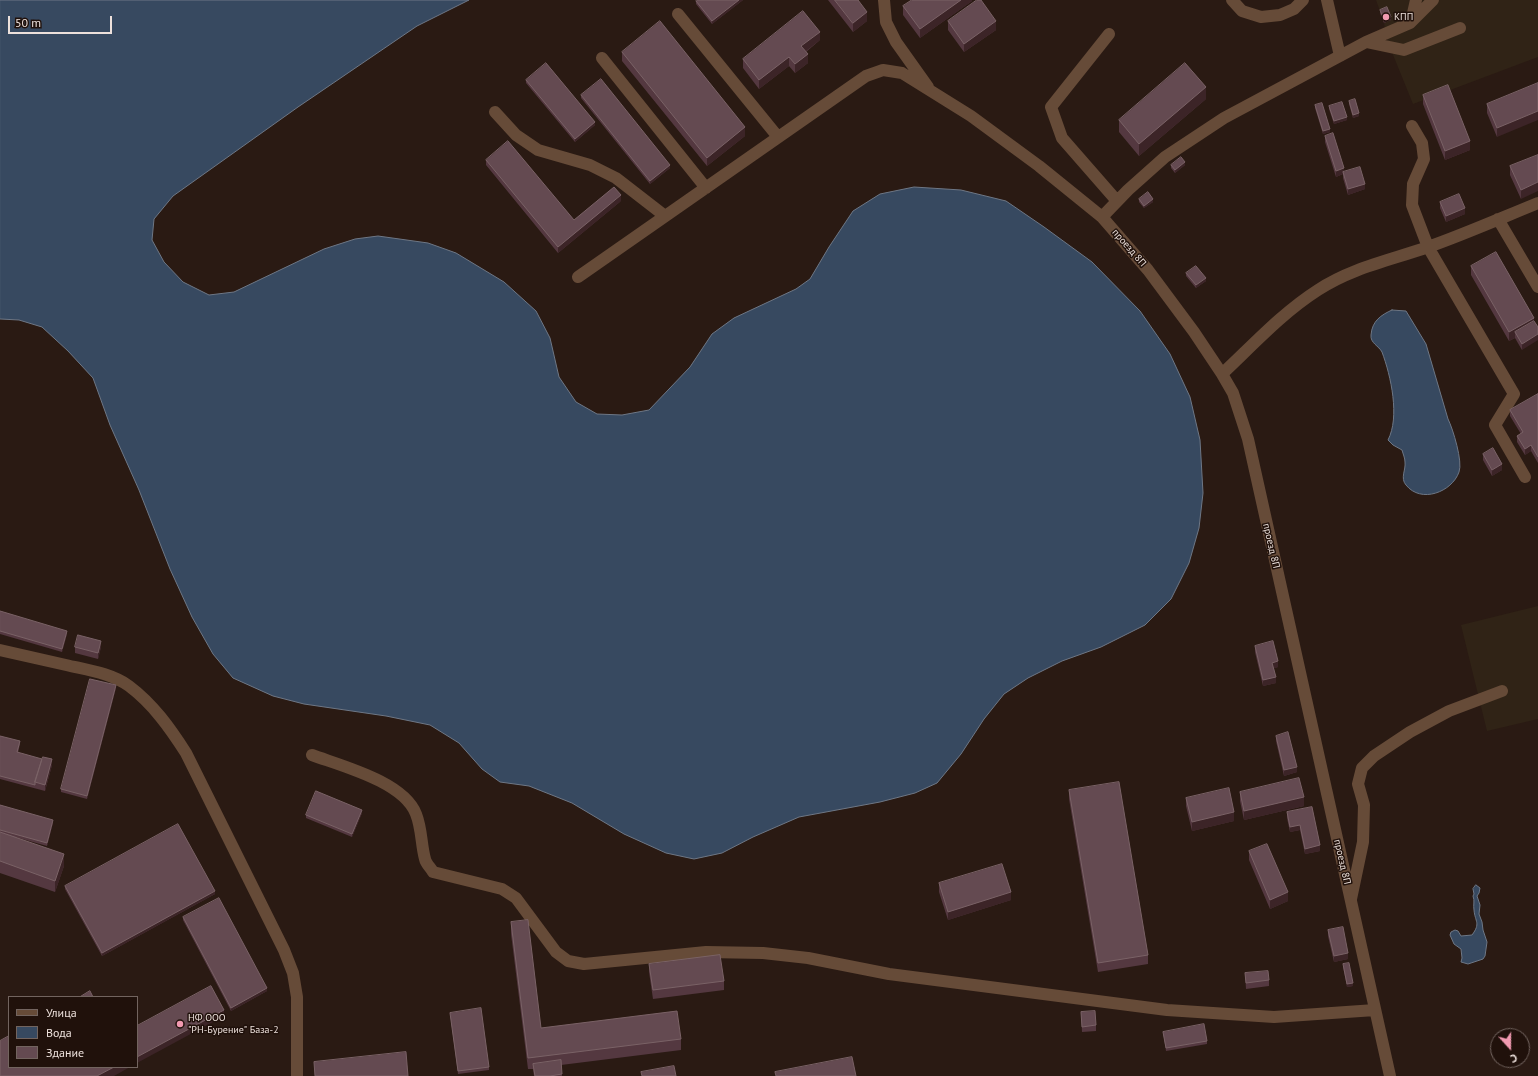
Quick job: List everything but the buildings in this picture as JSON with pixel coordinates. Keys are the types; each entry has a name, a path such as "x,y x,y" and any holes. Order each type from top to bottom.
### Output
{"street":[{"path":"884,0 886,22 896,42 931,91"},
{"path":"1232,0 1242,11 1261,17 1280,15 1294,9 1303,0"},
{"path":"1327,0 1340,56"},
{"path":"1410,23 1416,0"},
{"path":"1102,218 1128,190 1166,157 1224,118 1366,42 1410,23 1433,0"},
{"path":"678,14 778,137"},
{"path":"1366,42 1404,50 1460,28"},
{"path":"1109,34 1051,108 1062,138 1117,201"},
{"path":"602,58 706,188"},
{"name":"проезд 8П","path":"578,276 866,76 884,70 902,73 971,116 1039,166 1102,218 1148,270 1194,332 1222,374 1232,393 1248,439 1390,1076"},
{"path":"495,112 516,135 538,150 590,165 616,178 664,216"},
{"path":"1412,126 1422,143 1424,159 1413,184 1412,205 1428,247 1514,394 1495,426 1525,477"},
{"path":"1222,374 1281,318 1318,289 1348,274 1384,260 1428,247 1538,203"},
{"path":"1498,219 1538,287"},
{"path":"0,650 94,671 113,677 128,686 152,707 169,728 186,753 284,950 292,973 297,997 297,1076"},
{"path":"1351,903 1363,842 1364,805 1358,784 1362,768 1374,756 1410,732 1449,711 1502,691"},
{"path":"312,755 377,779 394,788 409,803 416,813 425,861 433,872 502,890 516,898 556,952 568,961 584,964 706,952 763,953 808,958 889,974 1167,1010 1274,1016 1375,1010"}],"shaded area":[{"path":"1376,0 1538,0 1538,57 1413,104 1387,40 1384,23"},
{"path":"1538,606 1538,719 1487,731 1461,625"}],"water":[{"path":"0,0 469,0 417,26 298,107 173,196 154,219 152,240 164,262 183,282 209,295 234,292 324,249 355,239 378,236 428,243 456,253 504,282 536,311 550,338 559,377 576,402 597,414 622,415 649,410 690,367 712,334 734,318 796,289 810,279 853,211 880,194 914,187 961,190 1006,201 1092,262 1140,311 1170,354 1190,397 1200,440 1203,493 1199,528 1189,563 1171,599 1145,625 1101,647 1062,661 1028,678 1004,694 984,719 961,754 937,783 915,793 880,802 799,817 753,837 722,853 694,859 666,853 624,834 572,803 529,786 500,782 482,769 459,743 430,725 386,716 304,704 273,696 233,678 213,654 192,617 170,569 139,490 110,425 93,378 68,351 42,327 19,320 0,319"},
{"path":"1392,310 1406,311 1426,344 1457,446 1460,461 1459,472 1450,485 1443,490 1428,495 1412,491 1406,485 1403,480 1405,462 1402,450 1388,440 1392,431 1394,408 1393,396 1382,352 1373,342 1371,335 1375,322 1384,314"},
{"path":"1476,885 1480,888 1477,896 1480,905 1479,914 1487,942 1485,956 1483,959 1468,964 1461,962 1461,949 1454,944 1450,935 1451,932 1455,930 1458,931 1461,936 1472,935 1475,931 1477,922 1474,908 1473,889"}],"place":[{"name":"КПП","path":"1386,17"},
{"name":"НФ ООО \"РН-Бурение\" База-2","path":"180,1024"}]}
